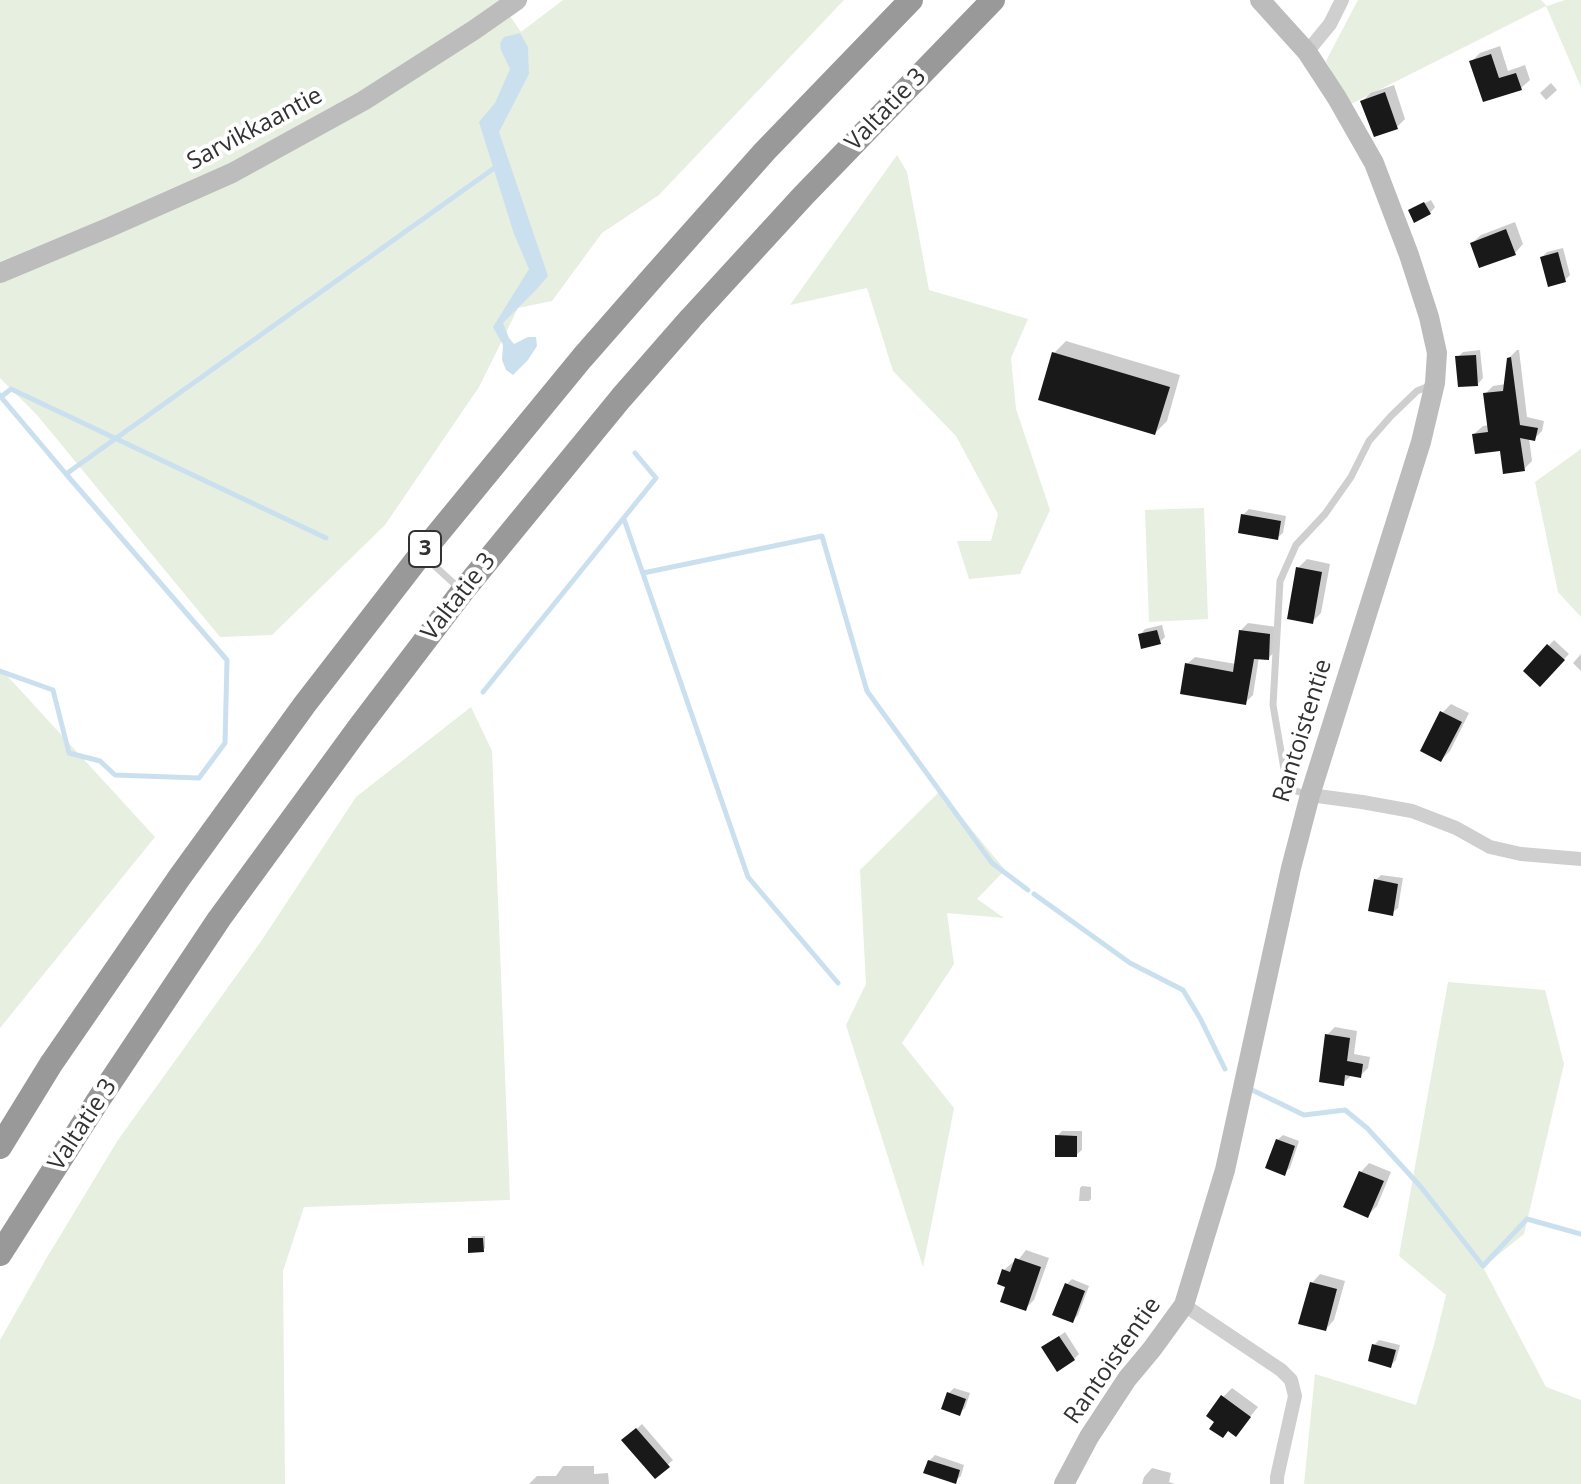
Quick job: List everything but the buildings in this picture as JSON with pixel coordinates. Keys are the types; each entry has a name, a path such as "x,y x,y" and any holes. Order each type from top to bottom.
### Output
{"highway":[{"name":"3","path":"0,1147 51,1064 179,878 305,704 421,554 582,358 694,231 765,151 911,0"},
{"name":"Valtatie 3","path":"0,1264 6,1243 219,919 462,592 621,398 691,318 803,196 993,0"}],"street":[{"name":"Sarvikkaantie","path":"0,273 232,173 363,101 517,0"},
{"name":"Rantoistentie","path":"1064,1484 1089,1437 1127,1379 1184,1305 1225,1170 1310,795 1421,442 1435,383 1437,353 1429,317 1374,163 1307,52 1260,0"},
{"path":"1307,52 1330,24 1342,0"},
{"path":"1310,795 1412,811 1456,828 1490,847 1521,854 1581,859"},
{"path":"1184,1305 1281,1370 1291,1380 1295,1396 1277,1484"}],"lane":[{"path":"1310,795 1296,791 1288,784 1273,705 1280,581 1296,545 1342,490 1369,441 1417,391 1435,383"},
{"path":"421,554 462,592"}],"green space":[{"path":"0,0 499,0 521,32 563,0 844,0 659,195 602,233 552,301 518,308 479,387 385,525 272,635 220,637 37,415 0,378"},
{"path":"1358,0 1541,0 1547,6 1565,0 1581,0 1581,87 1546,6 1349,105 1326,61"},
{"path":"897,155 907,172 929,290 1028,319 1011,358 1016,409 1050,510 1020,574 969,579 957,541 991,541 998,514 956,436 893,371 867,288 790,305"},
{"path":"1581,449 1581,617 1558,592 1535,482"},
{"path":"1204,508 1208,619 1149,622 1145,510"},
{"path":"0,668 155,837 0,1028"},
{"path":"471,707 492,751 510,1200 304,1207 283,1271 285,1484 0,1484 0,1340 118,1140 262,940 356,797"},
{"path":"940,791 1005,870 977,899 1004,918 947,913 954,964 902,1043 954,1108 923,1267 846,1025 866,984 860,870"},
{"path":"1448,982 1545,990 1564,1064 1524,1234 1483,1267 1546,1387 1581,1400 1581,1484 1304,1484 1315,1374 1416,1405 1434,1345 1446,1295 1399,1256"}],"water":[{"path":"520,33 528,47 529,74 499,132 548,276 503,323 514,344 528,337 536,337 537,346 513,375 506,370 502,360 503,345 493,327 529,269 514,234 479,122 495,103 510,69 500,43 504,37"}],"waterway":[{"path":"1,397 66,474 500,164"},
{"path":"0,395 11,389 326,538"},
{"path":"483,692 656,478 635,453"},
{"path":"0,671 53,690 69,753 100,761 115,775 199,778 225,743 227,660 66,474"},
{"path":"624,519 748,877 838,983"},
{"path":"643,573 822,536 867,691 992,863 1028,890"},
{"path":"1034,894 1130,963 1183,990 1225,1069"},
{"path":"1250,1089 1304,1115 1345,1110 1367,1128 1421,1187 1483,1266 1527,1219 1581,1234"}]}
